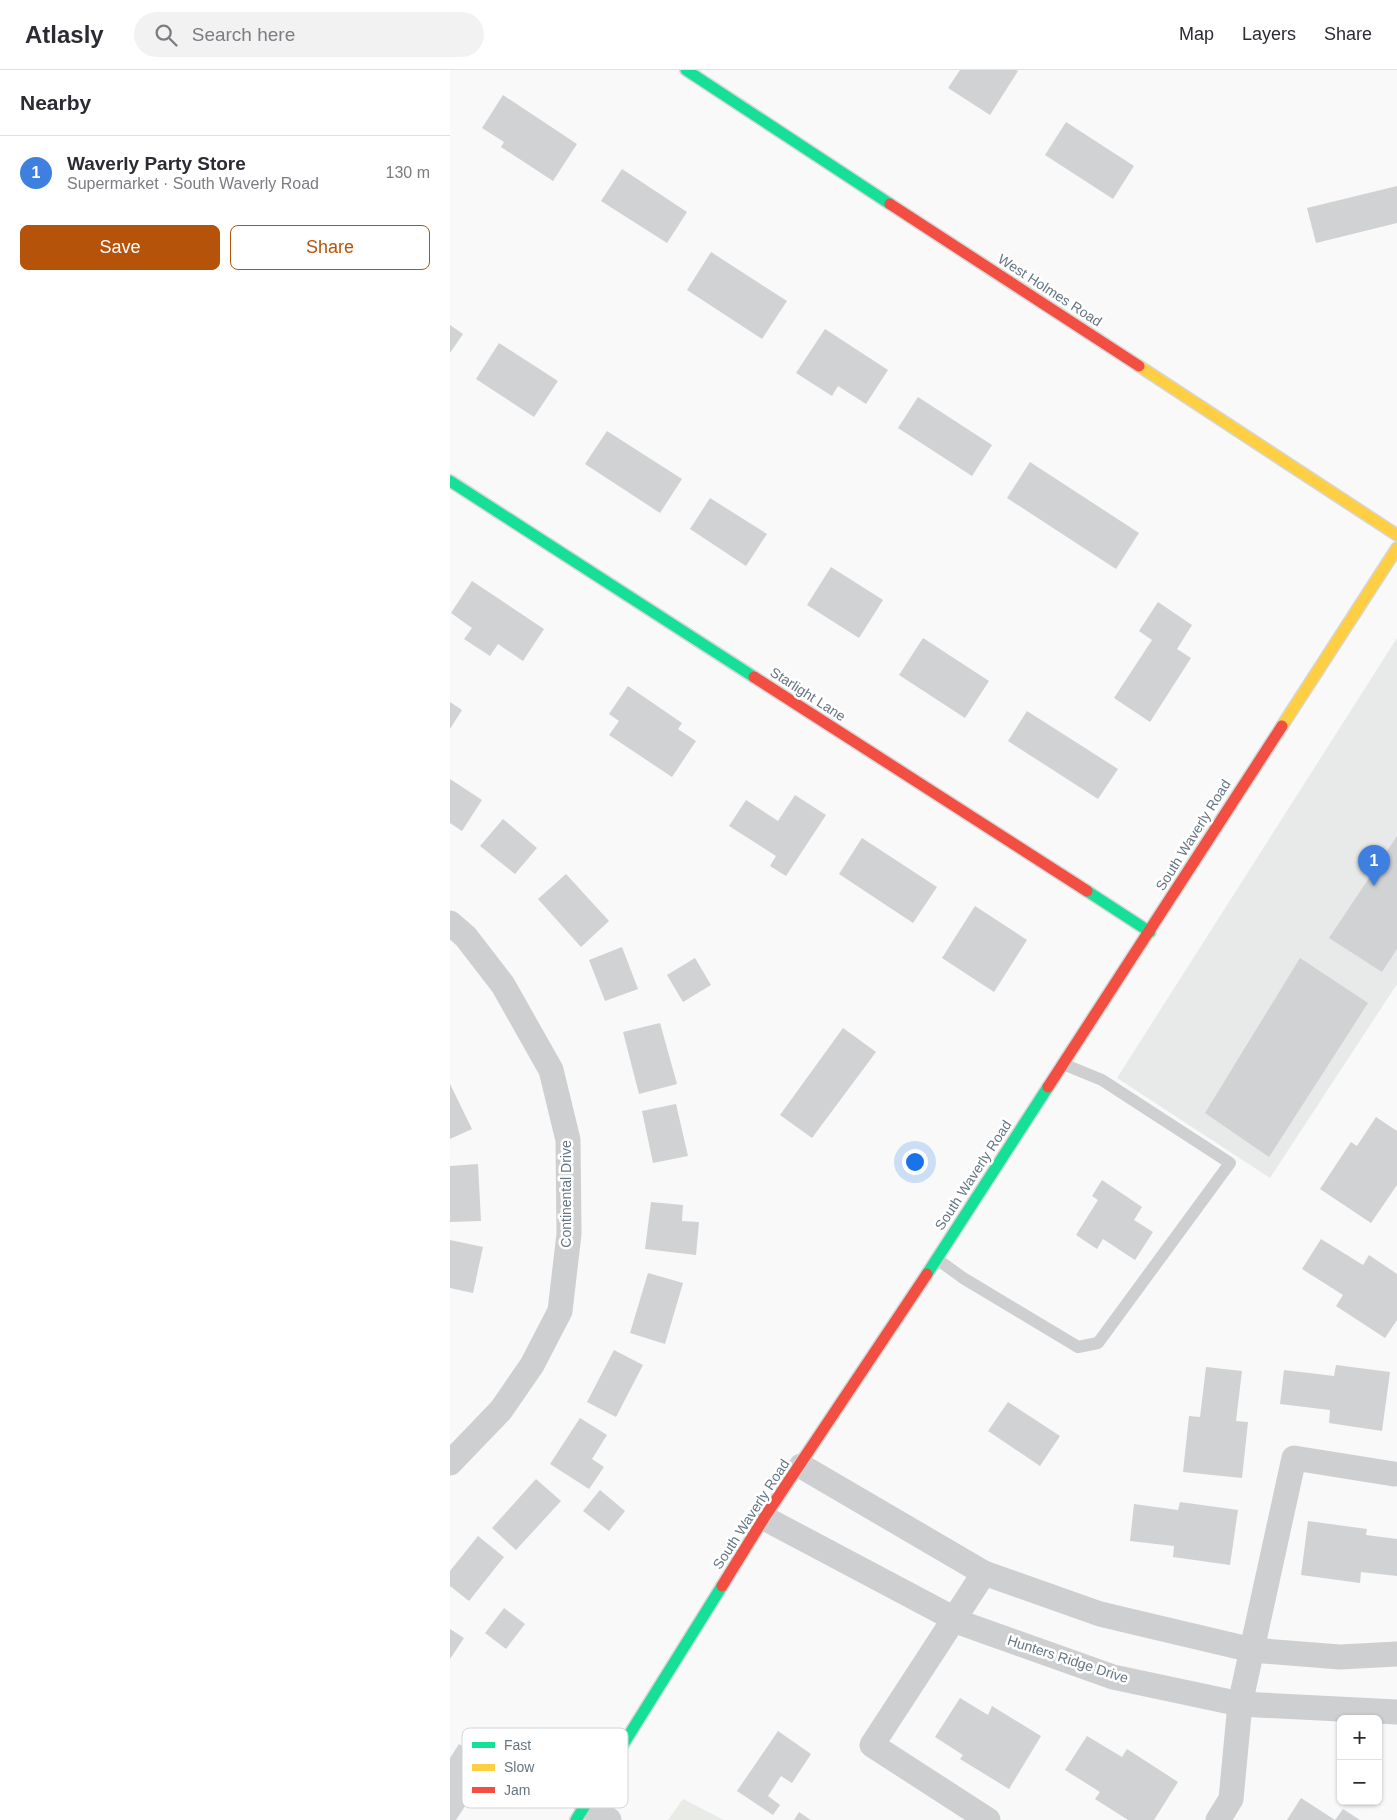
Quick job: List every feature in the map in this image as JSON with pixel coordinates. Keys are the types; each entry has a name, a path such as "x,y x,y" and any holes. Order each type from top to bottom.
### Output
{"street":[{"name":"West Holmes Road","path":"686,70 1397,535"},
{"name":"Starlight Lane","path":"450,481 1150,932"},
{"name":"South Waverly Road","path":"628,1737 764,1518 801,1466 1150,932 1253,768 1397,548"},
{"name":"Continental Drive","path":"450,923 466,937 503,985 551,1070 568,1140 569,1234 560,1311 532,1365 500,1410 450,1463"},
{"path":"1218,1820 1231,1799 1240,1704 1294,1458 1394,1474"},
{"path":"801,1466 984,1573 1100,1614 1252,1650 1340,1657 1397,1654"},
{"name":"Hunters Ridge Drive","path":"764,1518 955,1620 1113,1677 1240,1704 1397,1712"},
{"path":"984,1573 872,1745 988,1820"},
{"path":"581,1813 609,1820"}],"lane":[{"path":"936,1259 963,1278 1078,1348 1098,1343 1230,1164 1102,1080 1063,1064"}],"shaded area":[{"path":"1397,638 1397,984 1270,1178 1117,1078"},
{"path":"683,1799 724,1820 668,1820"}],"building":[{"path":"960,70 1018,71 990,115 948,88"},
{"path":"503,95 577,144 553,181 501,147 504,142 482,128"},
{"path":"1066,122 1134,166 1113,199 1045,155"},
{"path":"622,169 687,212 667,243 601,201"},
{"path":"1397,186 1397,223 1316,243 1307,208"},
{"path":"711,252 787,301 762,339 687,290"},
{"path":"450,325 463,334 450,353"},
{"path":"825,329 888,370 866,404 838,386 832,396 796,373"},
{"path":"499,343 558,381 534,417 476,379"},
{"path":"918,397 992,445 972,476 898,428"},
{"path":"607,431 682,479 660,513 585,464"},
{"path":"1030,462 1139,533 1116,569 1007,498"},
{"path":"710,498 767,534 746,566 690,529"},
{"path":"831,567 883,600 859,638 807,605"},
{"path":"472,581 544,629 523,661 498,644 490,656 464,639 472,628 451,613"},
{"path":"1158,602 1192,625 1177,649 1191,658 1150,722 1114,698 1152,640 1139,631"},
{"path":"923,638 989,681 965,718 899,675"},
{"path":"628,686 682,723 678,729 696,741 672,777 609,735 619,721 609,714"},
{"path":"450,702 462,710 450,729"},
{"path":"1027,711 1118,769 1098,799 1008,741"},
{"path":"450,779 482,800 462,831 450,823"},
{"path":"795,795 826,815 786,876 770,866 776,856 729,826 746,800 778,821"},
{"path":"503,819 537,848 515,874 480,846"},
{"path":"1397,836 1397,949 1382,972 1329,938"},
{"path":"862,838 937,887 913,923 839,874"},
{"path":"566,874 609,921 581,947 538,899"},
{"path":"975,906 1027,940 994,992 942,958"},
{"path":"622,947 638,989 605,1001 589,960"},
{"path":"695,958 711,985 683,1002 667,975"},
{"path":"1300,958 1368,1003 1269,1157 1205,1113"},
{"path":"660,1023 677,1084 639,1094 623,1032"},
{"path":"843,1028 876,1052 812,1138 780,1115"},
{"path":"450,1084 472,1129 450,1139"},
{"path":"676,1104 688,1156 653,1163 642,1111"},
{"path":"1376,1117 1397,1131 1397,1185 1371,1223 1320,1189 1351,1142 1357,1146"},
{"path":"478,1164 481,1221 450,1222 450,1166"},
{"path":"1102,1180 1142,1207 1134,1220 1153,1232 1135,1260 1103,1239 1097,1249 1076,1235 1098,1200 1092,1196"},
{"path":"651,1202 683,1205 682,1221 699,1222 696,1255 645,1249"},
{"path":"1321,1239 1363,1265 1369,1255 1397,1274 1397,1320 1385,1338 1336,1306 1343,1295 1302,1269"},
{"path":"450,1240 483,1247 473,1293 450,1288"},
{"path":"648,1273 683,1283 665,1344 630,1333"},
{"path":"614,1350 643,1365 616,1417 587,1402"},
{"path":"1336,1365 1390,1372 1382,1431 1329,1423 1330,1410 1280,1404 1284,1370 1334,1376"},
{"path":"1206,1367 1242,1371 1236,1421 1248,1422 1242,1478 1183,1472 1189,1416 1200,1417"},
{"path":"1008,1402 1060,1436 1040,1466 988,1431"},
{"path":"580,1418 607,1435 592,1459 604,1467 589,1489 550,1464"},
{"path":"536,1479 561,1501 516,1550 492,1528"},
{"path":"600,1490 625,1511 609,1531 583,1511"},
{"path":"1180,1502 1238,1510 1230,1565 1173,1557 1174,1546 1130,1541 1134,1504 1178,1510"},
{"path":"1308,1521 1367,1529 1366,1535 1397,1539 1397,1576 1361,1572 1360,1583 1301,1575"},
{"path":"478,1536 504,1557 469,1601 450,1586 450,1571"},
{"path":"504,1608 525,1624 506,1649 485,1633"},
{"path":"450,1629 464,1638 450,1659"},
{"path":"960,1698 988,1715 992,1706 1041,1736 1009,1789 960,1759 963,1755 935,1737"},
{"path":"778,1731 811,1754 792,1783 781,1776 768,1796 780,1805 773,1815 737,1791"},
{"path":"1087,1736 1122,1757 1127,1749 1178,1782 1154,1820 1128,1820 1095,1799 1100,1792 1065,1770"},
{"path":"459,1744 462,1746 462,1808 464,1808 456,1820 450,1820 450,1758"},
{"path":"1301,1798 1335,1820 1287,1820"},
{"path":"1343,1809 1360,1820 1335,1820"},
{"path":"799,1812 811,1820 794,1820"}],"traffic: fast":[{"path":"686,70 890,204"},
{"path":"450,481 754,677"},
{"path":"1087,891 1150,932"},
{"path":"927,1274 1048,1087"},
{"path":"628,1737 722,1586"},
{"path":"576,1820 583,1808"}],"traffic: slow":[{"path":"1139,366 1397,535"},
{"path":"1282,726 1397,548"}],"traffic: jam":[{"path":"890,204 1139,366"},
{"path":"754,677 1087,891"},
{"path":"1048,1087 1282,726"},
{"path":"722,1586 764,1518 927,1274"}],"place":[{"name":"Waverly Party Store","path":"1374,886"}]}
